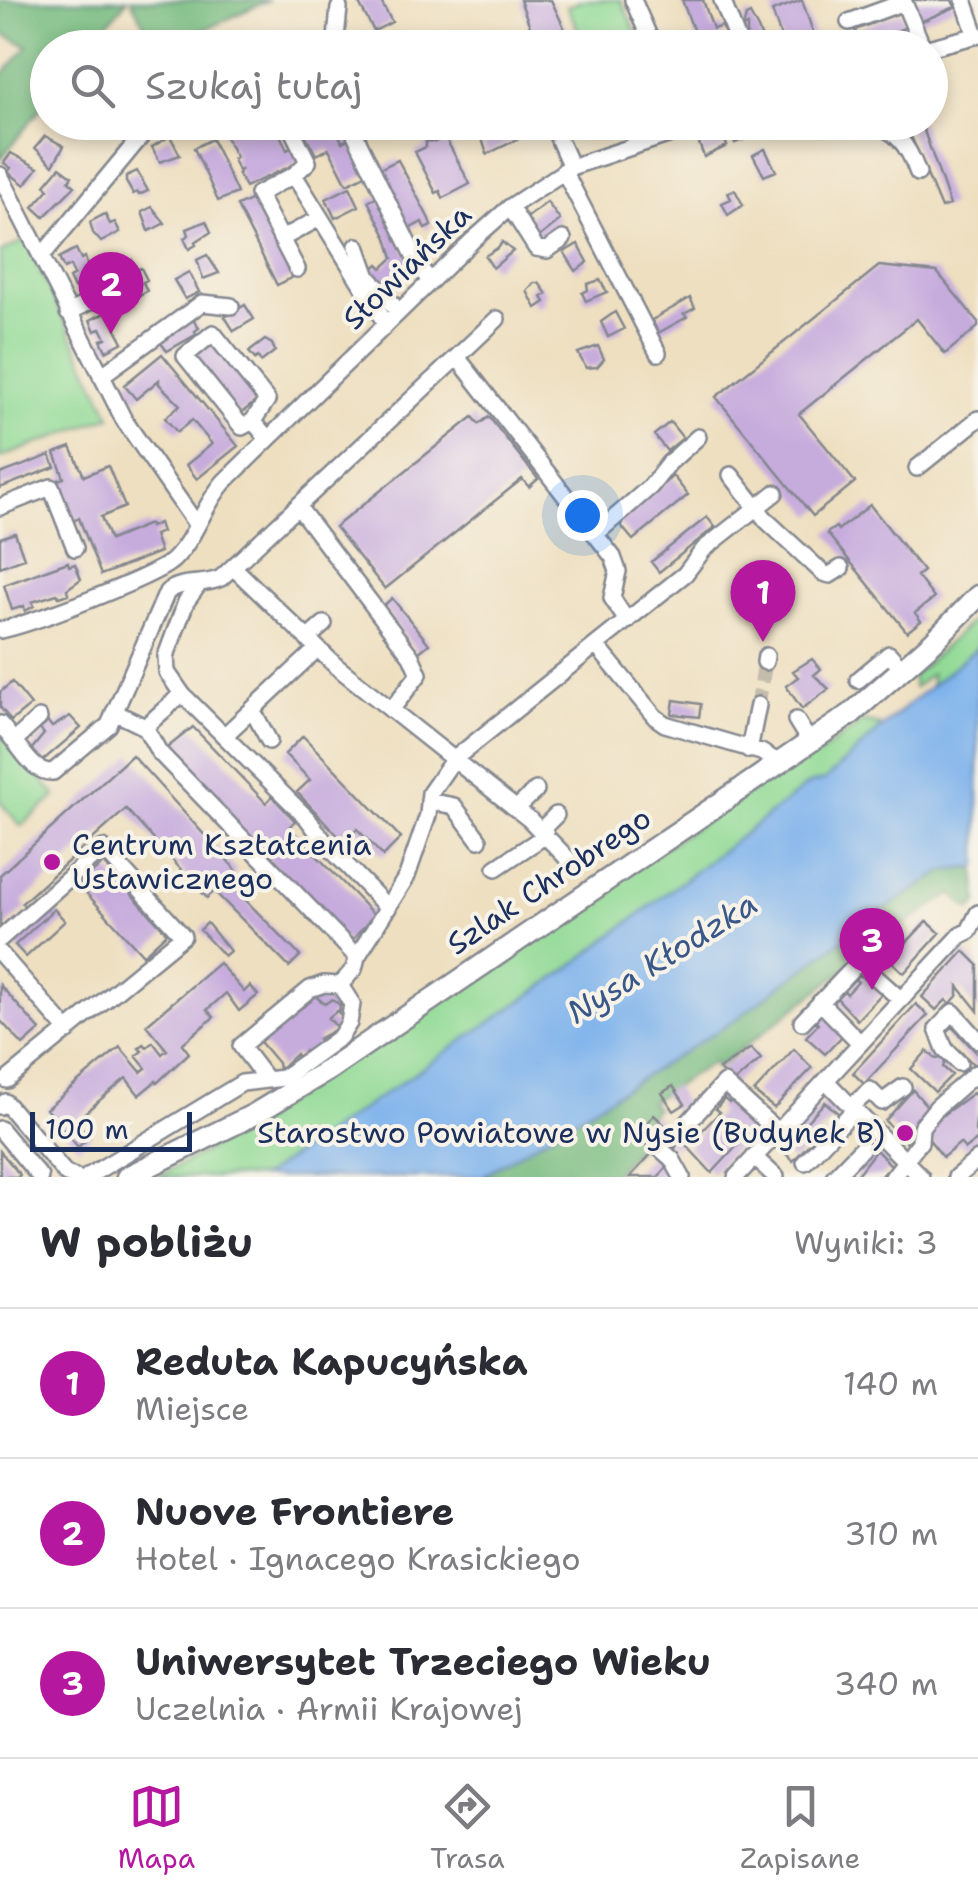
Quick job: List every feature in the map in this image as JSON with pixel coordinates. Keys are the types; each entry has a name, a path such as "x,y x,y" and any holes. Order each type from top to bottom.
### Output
{"main road":[{"name":"Szlak Chrobrego","path":"127,1177 253,1116 328,1070 851,714 896,662 978,596"}],"street":[{"path":"633,0 646,30"},
{"path":"722,0 734,30"},
{"path":"948,42 977,35 964,0"},
{"path":"849,22 904,1 918,30"},
{"path":"337,30 339,8"},
{"path":"41,256 138,140"},
{"path":"297,140 308,162 294,175 258,194 297,269"},
{"path":"358,140 430,281"},
{"path":"558,140 658,353"},
{"path":"635,140 637,145"},
{"name":"Słowiańska","path":"0,630 170,564 224,482 510,207 568,169 650,140"},
{"path":"902,140 908,144 918,173"},
{"path":"0,175 124,420 196,524"},
{"path":"294,175 386,324"},
{"path":"510,207 536,248 547,250 563,239"},
{"path":"281,239 320,218"},
{"path":"358,246 368,278 399,312"},
{"path":"68,313 118,287"},
{"path":"101,376 202,303 231,306"},
{"path":"0,724 36,767 53,772 110,725 166,592 185,582 199,584 221,578 497,319"},
{"path":"213,334 267,400 252,421 242,426 185,356 213,334"},
{"path":"457,358 614,557 618,571 612,598 627,621"},
{"path":"917,468 978,419"},
{"path":"252,421 268,439"},
{"path":"598,533 698,437"},
{"path":"731,474 757,508 823,573 830,575 841,568"},
{"path":"0,506 51,487 75,548"},
{"path":"266,1079 241,1046 310,988 340,984 354,969 356,957 407,876 435,782 454,760 684,574 704,550 775,494"},
{"path":"299,508 411,656 419,674 382,710"},
{"path":"233,567 382,710 454,760 509,810 543,832 568,859"},
{"path":"199,584 186,602 166,656 167,672 182,694 308,818 327,846 388,908"},
{"path":"224,736 312,644 324,624"},
{"path":"858,680 896,662 877,640"},
{"path":"596,645 655,718 778,762"},
{"path":"145,727 182,694"},
{"path":"749,750 758,705"},
{"path":"253,710 269,741"},
{"path":"114,712 145,727 159,752 356,957"},
{"path":"14,741 39,718"},
{"path":"796,720 810,741"},
{"path":"509,810 536,790"},
{"path":"430,801 454,806 479,840"},
{"path":"496,868 543,832 556,815"},
{"path":"0,939 104,848 183,936 8,1080"},
{"path":"736,1177 961,936 974,935 978,913"},
{"path":"0,953 68,1031"},
{"path":"802,1022 859,962 900,999"},
{"path":"88,1177 242,1083 283,1078 340,1037 349,1023 352,1004 340,984"},
{"path":"820,1002 860,1043"},
{"path":"959,1063 945,1049 937,1029 953,1012 978,1040"},
{"path":"893,1177 920,1142 921,1127 976,1074"},
{"path":"826,1081 921,1177"},
{"path":"686,1124 724,1083 778,1132"},
{"path":"806,1162 870,1090 882,1102 903,1086"},
{"path":"0,1106 6,1102 65,1176"},
{"path":"0,1129 40,1177"},
{"path":"655,1144 672,1159 682,1177"},
{"path":"834,1177 862,1148"},
{"path":"754,1157 776,1177"},
{"path":"956,1177 978,1159"}],"green space":[{"path":"0,0 127,0 103,30 30,30 30,122 0,160 0,78 28,46 0,33"},
{"path":"131,0 269,0 204,30 147,30"},
{"path":"582,0 621,0 635,30 578,30 567,7"},
{"path":"25,240 111,416 0,458 0,253"},
{"path":"978,615 978,647 931,686 931,674 914,688 912,677"},
{"path":"863,721 879,725 879,731 825,780 809,784 567,970 297,1155 262,1177 156,1177 201,1154 818,746 819,754"},
{"path":"0,731 56,796 21,826 0,802"},
{"path":"958,867 975,869 978,902 970,910 952,894 716,1068 713,1062 650,1102 656,1108 644,1122 653,1132 610,1177 481,1177 732,1022 877,914 943,871"}],"water":[{"name":"Nysa Kłodzka","path":"978,647 978,867 944,871 877,914 732,1022 481,1177 262,1177 567,970 809,784 825,780"}],"building":[{"path":"357,0 380,0 392,22 373,30"},
{"path":"520,0 551,0 565,30 531,30"},
{"path":"682,0 703,0 713,29 722,26 724,30 693,30"},
{"path":"802,0 812,30 779,30 772,11"},
{"path":"910,0 952,0 955,7 920,22"},
{"path":"901,12 907,27 899,30 855,30"},
{"path":"750,14 758,30 743,28"},
{"path":"42,140 64,146 53,165 35,148"},
{"path":"172,140 180,155 160,162 152,147"},
{"path":"212,140 237,193 218,201 194,148"},
{"path":"227,140 282,140 300,162 245,187 238,174 242,169 238,171 233,159 236,157"},
{"path":"308,140 351,140 367,174 347,184 329,149 316,155"},
{"path":"447,140 470,184 443,198 440,191 436,193 415,152 426,147 426,141"},
{"path":"482,140 516,140 487,154"},
{"path":"698,140 725,140 727,146 704,157"},
{"path":"913,140 927,140 950,205 941,208"},
{"path":"765,149 776,171 764,176 753,155"},
{"path":"11,153 38,168 25,185 8,172 11,168 4,163"},
{"path":"398,160 429,219 431,226 425,229 422,222 407,230 377,170"},
{"path":"60,167 72,176 69,181 75,186 44,217 33,207 49,189 45,185"},
{"path":"137,171 148,191 139,195 133,194 126,182 126,176"},
{"path":"350,187 359,206 335,218 326,199"},
{"path":"735,190 743,205 728,215 722,203 731,199 728,193"},
{"path":"378,196 414,268 392,294 370,271 378,264 382,268 393,258 368,201"},
{"path":"252,199 295,276 277,285 237,206"},
{"path":"547,202 560,220 539,237 524,220"},
{"path":"152,207 165,223 149,231 142,212"},
{"path":"105,214 120,232 101,242 90,222"},
{"path":"206,221 211,232 189,249 184,238 189,235 187,229"},
{"path":"502,242 513,251 493,268 485,256"},
{"path":"578,244 588,262 576,271 564,252"},
{"path":"76,249 81,259 85,257 91,280 74,288 69,278 74,275 70,266 64,269 59,258"},
{"path":"207,255 219,273 203,279 197,260"},
{"path":"132,260 147,280 143,282 147,291 130,300 125,289 131,286 114,269"},
{"path":"879,266 937,272 978,327 945,354 917,319 799,414 855,482 813,516 716,397"},
{"path":"189,272 199,292 185,299 174,280"},
{"path":"600,280 607,292 586,301 582,293 588,290 587,284"},
{"path":"539,283 547,294 542,297 545,302 536,308 527,291"},
{"path":"690,298 695,308 684,314 687,317 658,333 652,320"},
{"path":"245,305 254,319 234,331 225,317"},
{"path":"107,312 123,342 106,351 101,328 95,331 90,320"},
{"path":"615,312 624,329 608,337 601,322"},
{"path":"193,320 199,328 197,334 167,351 161,343"},
{"path":"265,340 275,351 261,362 249,352"},
{"path":"212,341 259,399 239,415 192,357"},
{"path":"598,346 604,359 597,367 586,368 578,353"},
{"path":"162,354 238,446 197,479 186,465 212,444 192,420 177,432 165,418 180,405 159,380 136,399 124,385"},
{"path":"473,417 479,424 489,417 538,479 529,487 522,479 385,589 335,527"},
{"path":"670,422 683,438 667,451 654,435"},
{"path":"71,447 84,476 108,466 125,507 101,517 110,540 159,523 162,532 154,535 160,552 101,575 79,518 73,521 58,480 64,478 55,453"},
{"path":"50,455 55,467 0,488 0,474"},
{"path":"673,476 688,495 633,540 617,521"},
{"path":"870,505 923,571 917,576 934,598 915,613 921,621 907,632 827,533 836,527 838,530"},
{"path":"707,517 715,527 659,572 651,562"},
{"path":"15,533 24,558 0,567 0,538"},
{"path":"68,562 69,566 75,564 81,579 67,589 68,594 32,602 34,606 25,611 24,606 12,610 4,585"},
{"path":"392,598 429,644 418,653 382,607"},
{"path":"812,659 821,669 814,675 829,689 802,709 786,686 798,677 793,671"},
{"path":"12,682 31,705 11,721 0,707 0,692"},
{"path":"674,700 701,704 699,717 672,714"},
{"path":"70,716 81,728 41,762 31,750 44,734 40,729 48,722 52,727"},
{"path":"193,727 266,803 272,796 295,821 289,827 374,915 349,944 163,751"},
{"path":"303,736 401,838 383,856 357,829 344,842 297,792 310,780 285,754"},
{"path":"132,755 237,871 207,898 126,809 22,903 26,908 0,932 0,875"},
{"path":"103,863 167,933 143,955 79,885"},
{"path":"229,883 300,956 289,967 217,894"},
{"path":"54,909 65,921 26,957 15,945"},
{"path":"927,921 940,933 904,973 890,960"},
{"path":"207,923 230,951 224,956 200,930"},
{"path":"964,951 978,965 978,1011 958,986 958,995 950,1004 946,1000 936,1010 922,997"},
{"path":"219,963 244,992 250,986 258,995 239,1011 226,993 207,1010 214,1017 182,1044 189,1053 157,1083 139,1095 126,1078 75,1121 90,1137 78,1147 46,1109 120,1047 141,1072 146,1068 136,1056 142,1051 139,1048 153,1042 162,1054 167,1050 146,1025"},
{"path":"860,971 884,991 857,1020 836,997 843,990 847,994 858,982 853,978"},
{"path":"0,985 40,1030 23,1045 0,1020"},
{"path":"314,995 325,1004 332,999 340,1005 339,1013 328,1018 338,1028 318,1039 321,1044 299,1059 296,1054 279,1070 278,1063 256,1037 311,1001 309,998"},
{"path":"916,1004 928,1015 864,1084 853,1073"},
{"path":"823,1012 844,1034 825,1054 806,1037"},
{"path":"952,1027 978,1054 978,1069 944,1035"},
{"path":"751,1048 761,1059 732,1084 719,1069"},
{"path":"794,1049 812,1068 774,1108 754,1092"},
{"path":"927,1051 936,1059 941,1058 945,1062 943,1067 952,1075 935,1092 911,1069"},
{"path":"673,1086 685,1104 674,1111 662,1093"},
{"path":"913,1090 932,1112 910,1146 885,1121"},
{"path":"973,1093 978,1099 978,1139 965,1149 960,1143 943,1157 924,1133"},
{"path":"734,1097 760,1121 712,1173 687,1146 720,1112 716,1109 724,1099 729,1103"},
{"path":"825,1102 838,1113 793,1161 781,1149"},
{"path":"654,1115 679,1139 675,1149 647,1123"},
{"path":"655,1150 670,1164 658,1177 630,1177"},
{"path":"876,1150 892,1166 880,1177 855,1177"},
{"path":"0,1151 20,1175 18,1177 0,1177"}],"tunnel":[{"path":"758,705 765,662"}],"place":[{"name":"Nuove Frontiere","path":"111,334"},
{"name":"Reduta Kapucyńska","path":"763,642"},
{"name":"Centrum Kształcenia Ustawicznego","path":"52,862"},
{"name":"Uniwersytet Trzeciego Wieku","path":"872,990"},
{"name":"Starostwo Powiatowe w Nysie (Budynek B)","path":"905,1133"}]}
